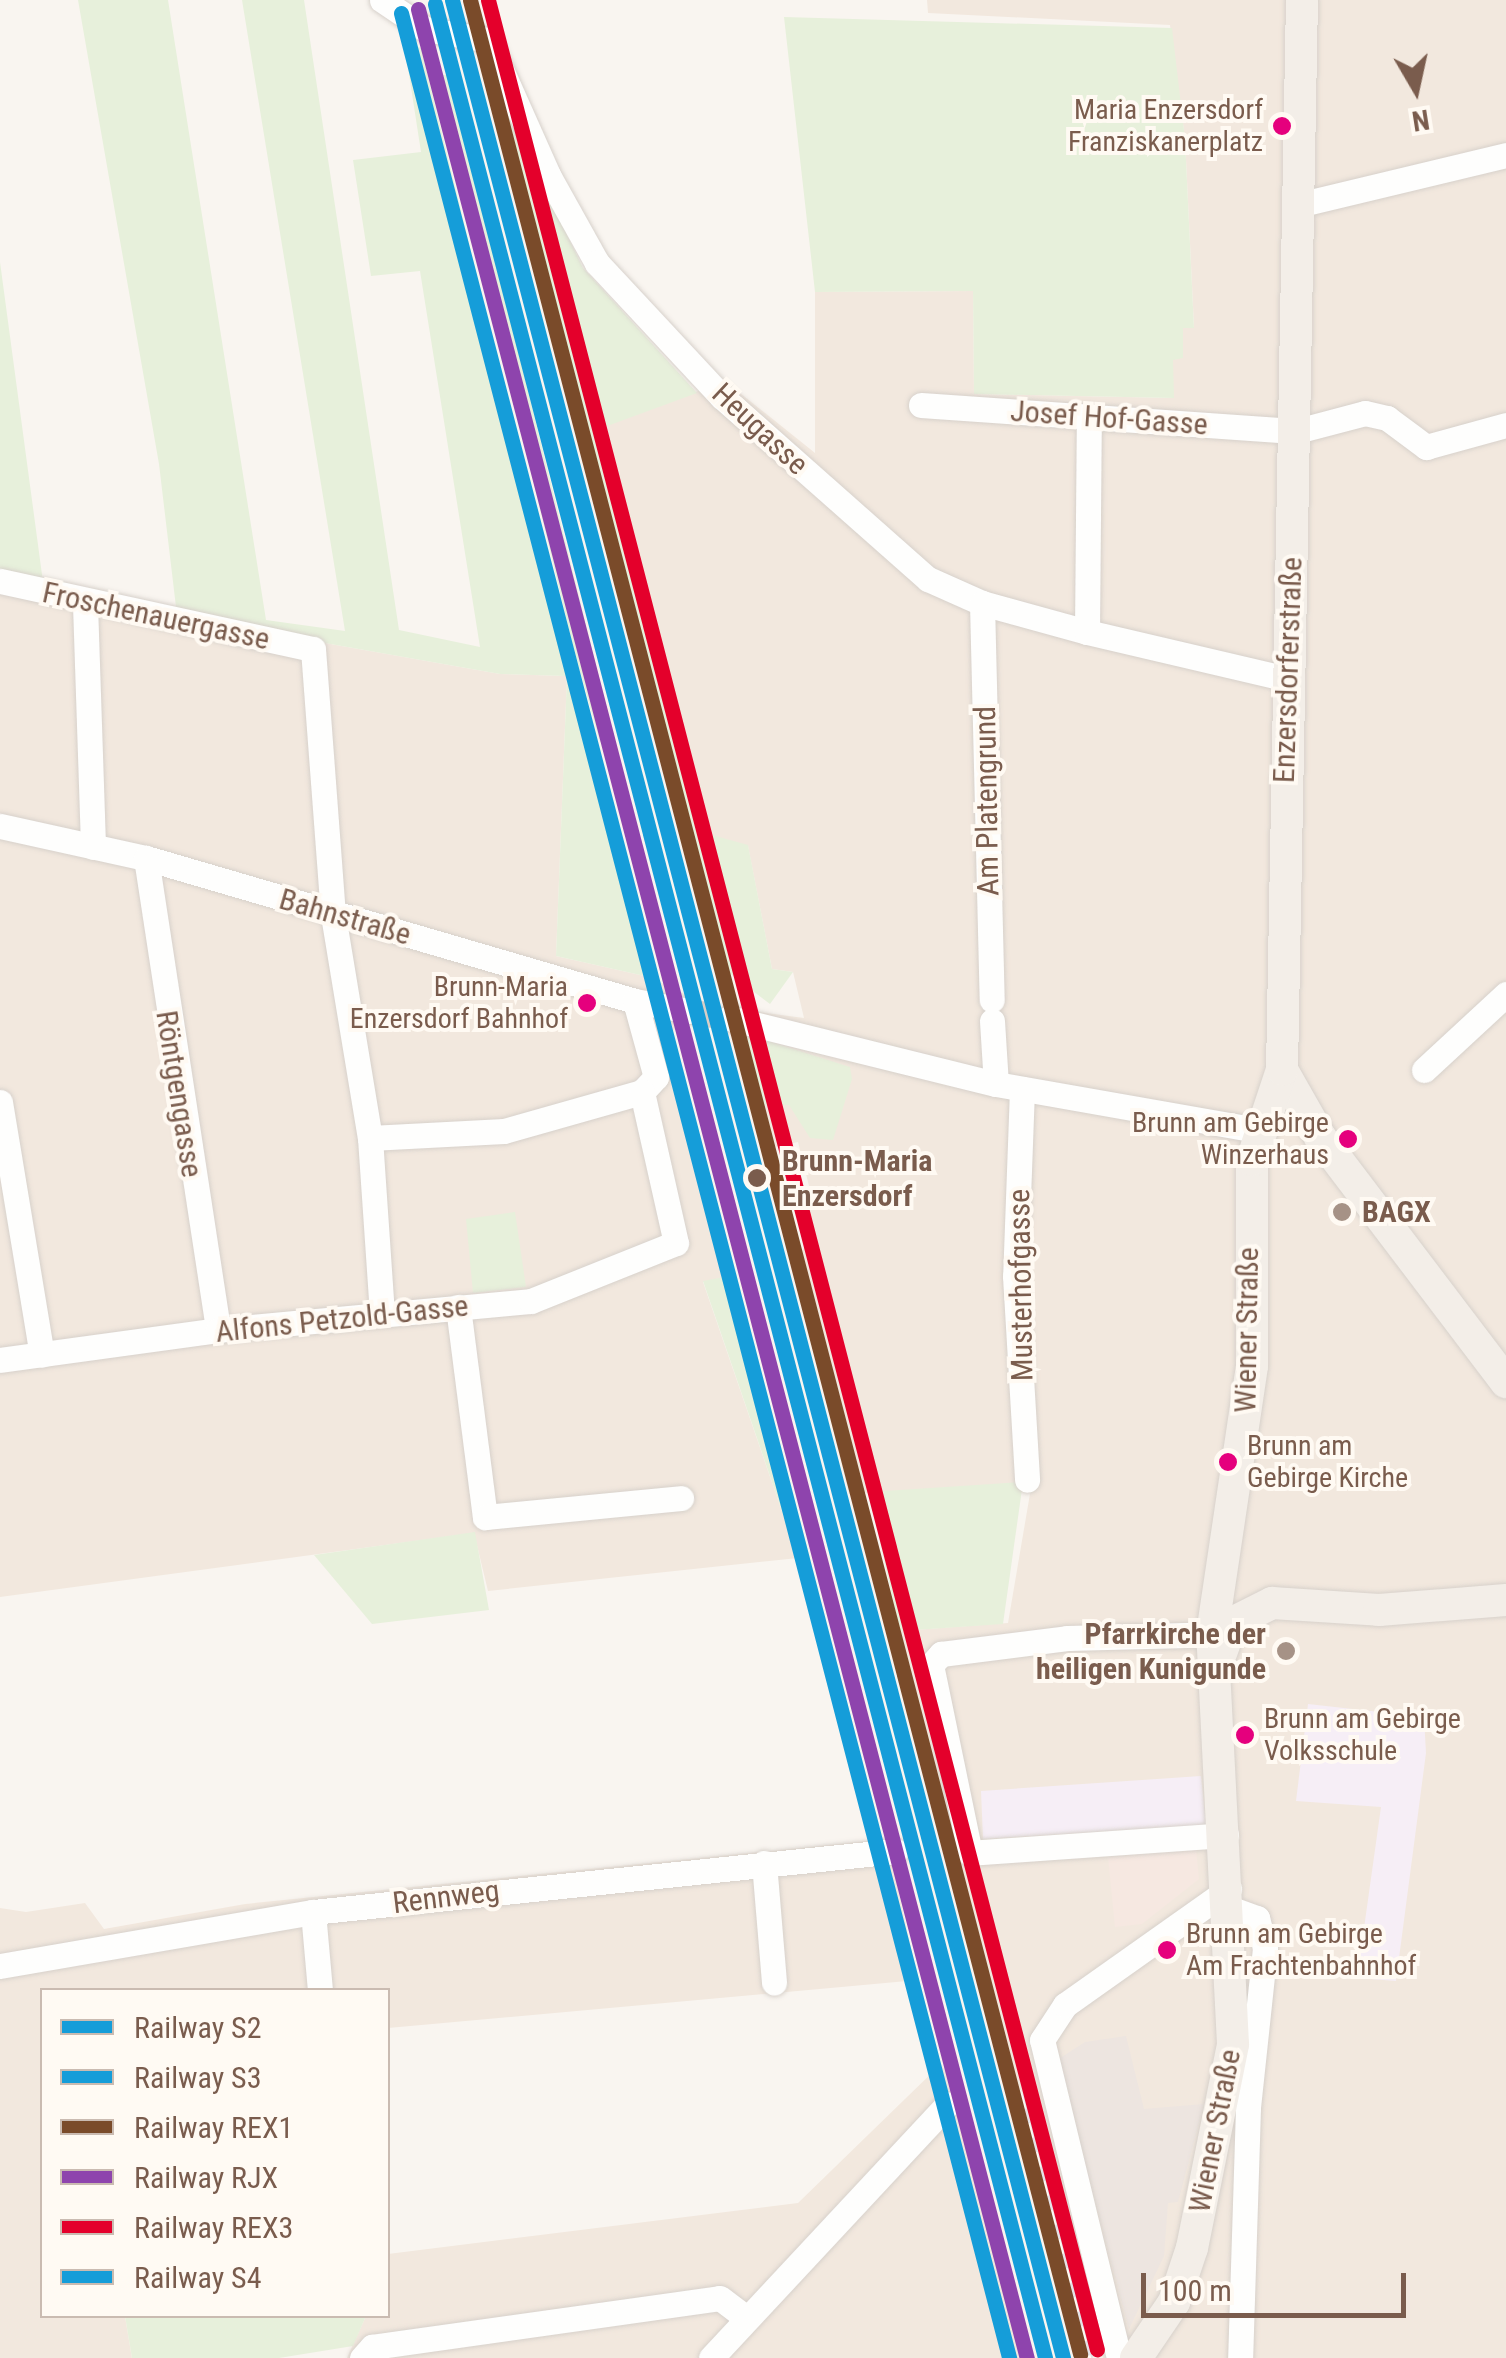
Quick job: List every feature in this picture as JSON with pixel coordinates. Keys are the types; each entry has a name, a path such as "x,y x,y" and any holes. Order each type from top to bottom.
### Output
{"main road":[{"name":"Enzersdorferstraße","path":"1262,1131 1282,1070 1286,679 1296,430 1302,0"},
{"path":"1282,1070 1320,1137 1506,1382"},
{"path":"1262,1131 1320,1137"},
{"name":"Wiener Straße","path":"1136,2358 1174,2302 1225,2107 1234,2044 1216,1670 1222,1548 1250,1383 1248,1220 1262,1131"},
{"path":"1222,1548 1246,1590 1272,1603"},
{"path":"1220,1634 1250,1609 1272,1603 1379,1610 1506,1600"}],"street":[{"name":"Heugasse","path":"382,0 425,30 488,40 548,175 597,262 722,396 928,579 982,603 1286,679"},
{"path":"1298,205 1506,155"},
{"name":"Josef Hof-Gasse","path":"921,405 1296,430 1364,412 1387,418 1426,448 1506,425"},
{"path":"1087,632 1088,416"},
{"name":"Froschenauergasse","path":"0,581 85,604 313,648 334,915"},
{"name":"Am Platengrund","path":"982,603 996,1084"},
{"path":"85,604 93,846"},
{"name":"Bahnstraße","path":"0,826 146,858 635,1001 689,1011"},
{"name":"Röntgengasse","path":"146,858 146,893 218,1330"},
{"path":"334,915 370,1138 382,1314"},
{"path":"1424,1070 1506,994"},
{"path":"370,1138 504,1131 642,1092 656,1077 635,1001"},
{"path":"729,1018 996,1084 1262,1131"},
{"name":"Musterhofgasse","path":"1022,1089 1015,1276 1027,1480"},
{"name":"Alfons Petzold-Gasse","path":"0,1360 218,1330 531,1301 676,1243 642,1092"},
{"path":"0,1102 42,1355"},
{"path":"458,1307 485,1518 681,1498"},
{"path":"1220,1634 1066,1638 941,1654 931,1665 970,1853 1226,1835"},
{"name":"Rennweg","path":"0,1966 313,1912 896,1851"},
{"path":"764,1863 774,1983"},
{"path":"1119,2358 1045,2072 1042,2040 1050,2020 1229,1899 1257,1918 1265,1948 1242,2247 1240,2358"},
{"path":"313,1912 320,1988"},
{"path":"711,2358 745,2317 948,2104"},
{"path":"367,2353 720,2298 745,2317"}],"shaded area":[{"path":"927,0 1506,0 1506,2358 1103,2358 1022,2092 1001,2069 900,1631 1008,1623 1032,1482 849,1494 793,1267 812,1233 804,1201 812,1198 798,1142 774,1147 763,1104 755,1105 745,1066 753,1064 744,1010 804,1018 793,972 772,969 748,846 701,833 598,428 725,381 815,453 815,292 973,291 974,394 1173,398 1173,359 1183,328 1194,327 1185,139 1170,25 928,13"},
{"path":"0,577 81,600 500,674 567,676 556,956 649,977 685,994 690,1017 668,1035 729,1276 703,1282 798,1558 488,1591 474,1533 0,1597"},
{"path":"1308,1704 1424,1717 1426,1753 1396,1981 1357,1978 1381,1807 1296,1801"},
{"path":"1201,1776 1206,1825 983,1839 981,1791"},
{"path":"887,1839 918,1980 390,2028 390,1988 40,1988 40,2318 125,2318 132,2358 0,2358 0,1908 26,1912 85,1903 104,1929 245,1904"},
{"path":"1196,1849 1199,1879 1142,1924 1115,1927 1108,1857"},
{"path":"1126,2036 1144,2109 1204,2104 1178,2202 1168,2203 1164,2256 1129,2329 1057,2060 1085,2042"},
{"path":"941,2064 967,2104 1027,2358 347,2358 365,2318 390,2318 390,2254 798,2203"}],"green space":[{"path":"78,0 168,0 266,620 345,631 242,0 304,0 399,630 480,647 420,271 371,276 353,160 421,152 404,42 421,48 649,977 556,956 567,676 500,674 81,600 0,577 0,262 43,582 176,607 159,464"},
{"path":"784,17 1172,28 1185,139 1194,328 1183,328 1183,358 1173,360 1174,398 974,394 973,291 815,292"},
{"path":"435,73 450,76 615,742 600,742 573,646"},
{"path":"494,85 583,268 697,393 599,429 701,832 748,845 772,969 793,972 770,1004 719,965 684,851 682,820"},
{"path":"746,1034 850,1067 852,1079 833,1140 810,1138 789,1105 755,1105 745,1066 753,1064"},
{"path":"515,1212 526,1287 473,1293 466,1219"},
{"path":"729,1276 810,1558 798,1558 703,1281"},
{"path":"1023,1482 1003,1624 900,1631 869,1492"},
{"path":"475,1532 489,1610 372,1624 314,1555"},
{"path":"125,2318 365,2318 353,2346 279,2358 132,2358"}],"tunnel":[{"path":"689,1011 729,1018"}],"railway":[{"path":"1020,2094 1089,2358"}],"rail line":[{"name":"S2","path":"452,0 1063,2358"},
{"name":"REX1","path":"470,0 1080,2354"},
{"name":"REX3","path":"488,0 1097,2349"},
{"name":"S3","path":"435,4 1045,2358"},
{"name":"RJX","path":"418,9 1027,2358"},
{"name":"S4","path":"401,13 1009,2358"}],"place":[{"name":"Maria Enzersdorf Franziskanerplatz","path":"1282,126"},
{"name":"Brunn-Maria Enzersdorf Bahnhof","path":"587,1003"},
{"name":"Brunn am Gebirge Winzerhaus","path":"1348,1139"},
{"name":"Brunn-Maria Enzersdorf","path":"757,1178"},
{"name":"BAGX","path":"1342,1212"},
{"name":"Brunn am Gebirge Kirche","path":"1228,1462"},
{"name":"Pfarrkirche der heiligen Kunigunde","path":"1286,1651"},
{"name":"Brunn am Gebirge Volksschule","path":"1245,1735"},
{"name":"Brunn am Gebirge Am Frachtenbahnhof","path":"1167,1950"}]}
